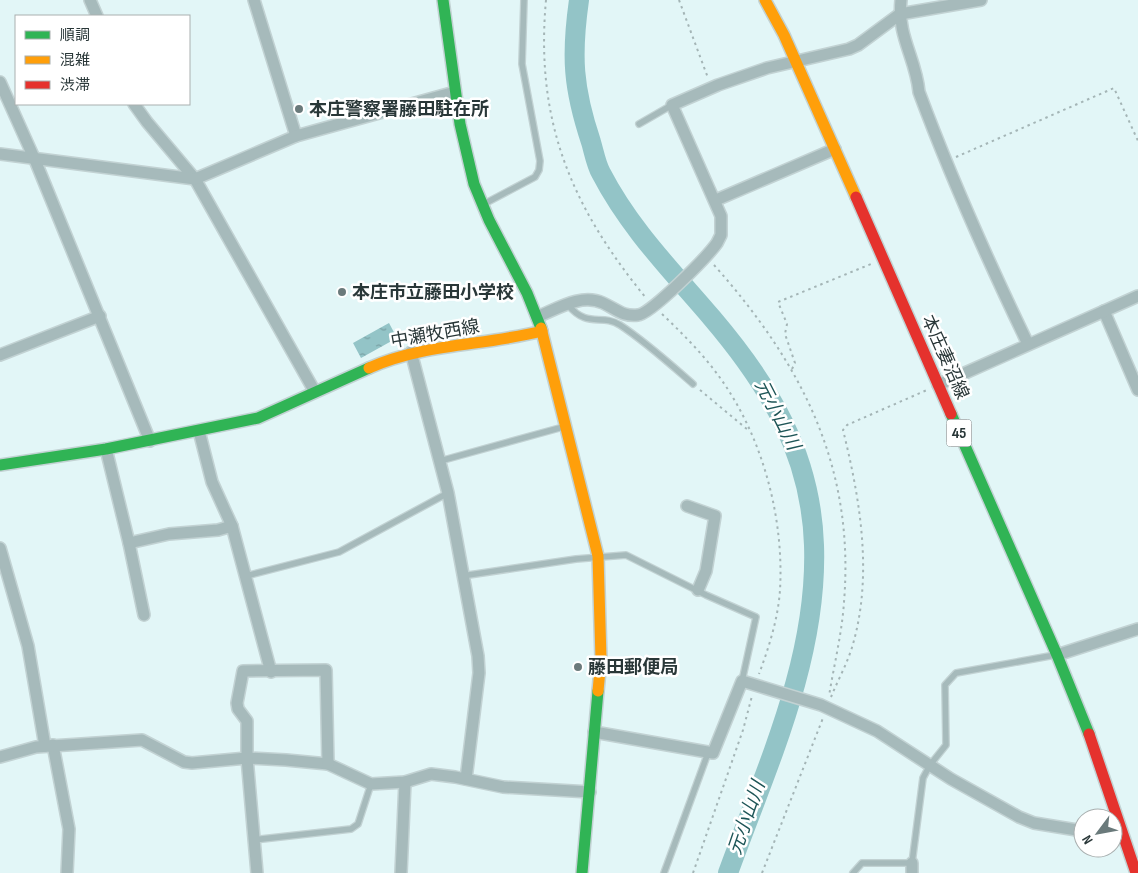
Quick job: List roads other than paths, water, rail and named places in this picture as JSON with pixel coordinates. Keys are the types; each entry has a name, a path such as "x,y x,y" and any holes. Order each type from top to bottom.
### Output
{"main road":[{"path":"443,0 464,143 482,205 537,317 542,331 598,556 601,660 582,873"},
{"name":"本庄妻沼線","path":"765,0 796,60 836,149 882,259 1057,655 1080,710 1112,808"},
{"name":"中瀬牧西線","path":"0,465 106,450 258,418 387,360 411,352 516,338 542,331"},
{"name":"本庄妻沼線","path":"1123,838 1136,873"}],"street":[{"path":"90,0 97,15"},
{"path":"254,0 296,136"},
{"path":"901,0 900,24 918,80 919,92 945,162 989,264 1028,344"},
{"path":"537,317 588,299 602,303 623,315 641,315 655,305 717,243 721,235 721,216 716,200 672,105 767,68 796,60 831,54 858,45 900,14 981,0"},
{"path":"0,82 35,160 150,440"},
{"path":"0,154 35,160 195,179 296,136 455,92"},
{"path":"135,105 195,179 315,392"},
{"path":"716,200 836,149"},
{"path":"938,385 1138,296"},
{"path":"1104,311 1138,390"},
{"path":"0,355 100,316"},
{"path":"411,352 448,493 475,641 479,673 466,779"},
{"path":"199,431 210,477 232,526 271,672"},
{"path":"106,450 129,543 144,615"},
{"path":"687,506 715,516 706,571 698,590"},
{"path":"129,543 170,534 218,530 232,526"},
{"path":"0,548 28,646 69,829 67,873"},
{"path":"1057,655 1138,629"},
{"path":"257,873 247,758 247,721 238,709 237,703 243,671 326,670 328,764"},
{"path":"594,732 713,753 742,681 757,688 824,707 876,731 1019,817 1034,823 1073,829"},
{"path":"0,756 49,746 142,740 184,762 247,758 328,764 371,784 405,782 431,774 503,787 590,792"},
{"path":"400,873 405,782"}],"lane":[{"path":"482,205 535,177 539,170 540,161 522,64 524,0"},
{"path":"639,124 672,105"},
{"path":"568,305 584,319 619,324 693,384"},
{"path":"440,461 566,426"},
{"path":"246,576 339,552 448,493"},
{"path":"462,576 598,556 626,555 756,617 742,681"},
{"path":"853,873 862,863 912,868 923,778 930,765 946,745 945,685 950,677 956,673 1057,655"},
{"path":"664,873 708,753"},
{"path":"253,840 351,829 358,824 371,784"}],"water":[{"path":"389,323 397,338 361,358 353,343"}],"waterway":[{"name":"元小山川","path":"579,0 576,20 575,72 580,105 599,169 612,193 638,231 733,343 769,395 795,451 805,481 811,512 814,545 813,588 808,630 799,671 773,753 728,873"}],"place":[{"name":"本庄警察署藤田駐在所","path":"299,109"},
{"name":"本庄市立藤田小学校","path":"342,292"},
{"name":"藤田郵便局","path":"578,667"}]}
